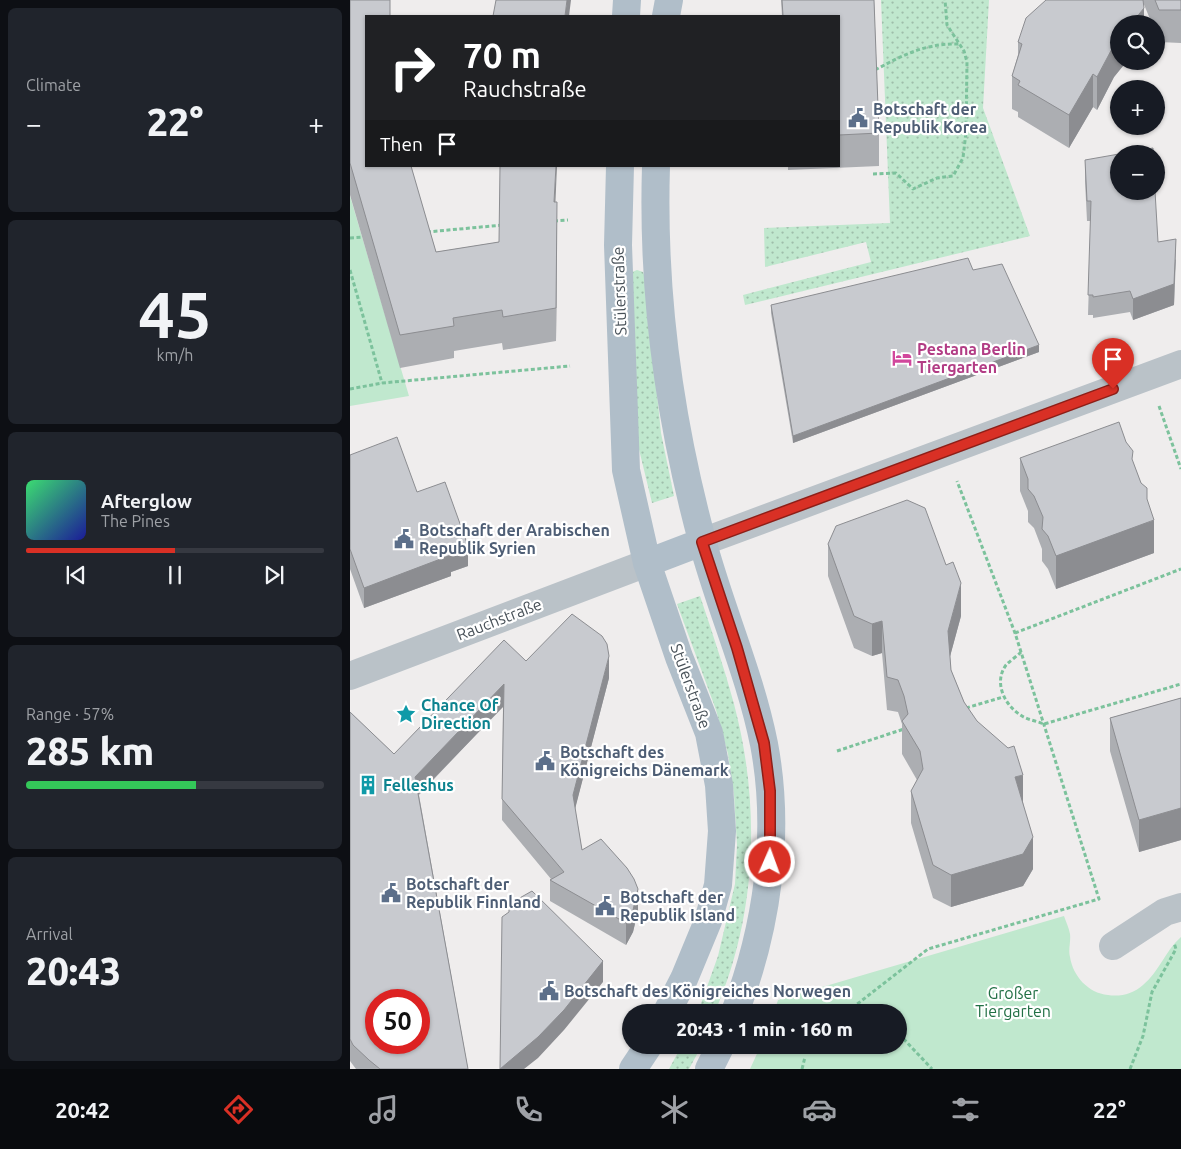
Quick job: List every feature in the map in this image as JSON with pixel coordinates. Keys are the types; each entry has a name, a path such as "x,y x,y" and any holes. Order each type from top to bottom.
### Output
{"main road":[{"path":"626,15 627,0"},
{"path":"666,15 669,0"},
{"name":"Stülerstraße","path":"620,167 618,246 626,470 647,563 679,657 709,733 719,785 722,831 718,885 708,921 684,980 671,1004"},
{"path":"656,167 655,211 665,366 681,452 702,542 737,648 764,743 770,791 771,846 767,894 758,942 738,1004"},
{"path":"647,563 702,542"},
{"path":"633,1069 643,1054"},
{"path":"710,1069 717,1054"}],"street":[{"path":"702,542 1181,364"},
{"name":"Rauchstraße","path":"350,676 647,563"},
{"path":"1114,946 1165,912 1181,907"}],"path":[{"path":"873,174 896,174 914,189 937,178 953,176 963,158 966,132 967,62 964,51 947,25 945,0"},
{"path":"875,70 912,50 940,43 960,44"},
{"path":"546,222 568,220"},
{"path":"419,232 507,225"},
{"path":"350,238 370,237"},
{"path":"350,270 382,383"},
{"path":"350,389 382,383 570,366"},
{"path":"1159,406 1181,469"},
{"path":"858,1004 928,949 1099,899 1015,633 957,481"},
{"path":"1015,633 1181,569"},
{"path":"1021,652 1006,666 1001,682 1003,697 1009,706 1023,717 1044,724 1181,684"},
{"path":"962,710 1003,697"},
{"path":"836,751 904,729"},
{"path":"1130,1069 1143,1036 1152,992 1176,949 1174,944"},
{"path":"907,1042 932,1069"},
{"path":"802,1069 805,1057"}],"green space":[{"path":"881,0 989,0 983,108 1030,236 745,305 743,295 871,262 866,242 765,267 764,228 890,223"},
{"path":"350,196 409,396 350,406"},
{"path":"637,270 643,272 645,277 661,433 674,496 652,503 637,441 630,273"},
{"path":"700,596 734,704 743,743 748,782 751,821 747,899 729,975 718,1004 701,1004 718,956 735,884 737,845 734,795 728,754 716,710 677,604"},
{"name":"Großer Tiergarten","path":"1064,916 1070,934 1069,954 1074,971 1088,987 1101,994 1117,996 1135,991 1149,980 1181,937 1181,1069 750,1069 757,1054 907,1054 907,1004 777,1004 778,1000"},
{"path":"677,1054 697,1054 689,1069 669,1069"}],"building":[{"path":"350,0 390,0 390,15 365,15 365,167 411,167 436,252 499,242 500,167 556,167 554,202 557,202 556,308 503,317 502,310 453,318 454,326 400,335 350,163"},
{"path":"496,0 567,0 565,15 493,15"},
{"name":"Botschaft der Republik Korea","path":"782,0 874,0 879,133 840,135 840,15 783,15"},
{"path":"1046,0 1143,0 1144,8 1138,15 1110,15 1110,53 1097,77 1093,74 1069,115 1018,85 1020,81 1012,76 1022,44 1018,42 1026,18"},
{"path":"1155,0 1181,0 1181,10 1159,10"},
{"path":"1110,156 1110,200 1156,200 1158,242 1176,239 1174,284 1133,299 1130,291 1093,297 1093,295 1088,295 1091,201 1087,201 1085,160"},
{"name":"Pestana Berlin Tiergarten","path":"968,258 973,270 1002,264 1039,345 793,436 771,305"},
{"path":"1119,422 1126,442 1133,451 1132,459 1141,483 1147,488 1147,499 1154,520 1056,556 1048,536 1042,529 1043,517 1034,496 1028,489 1028,479 1020,458"},
{"name":"Botschaft der Arabischen Republik Syrien","path":"397,437 417,492 445,482 468,546 450,552 451,555 364,588 350,549 350,455"},
{"path":"907,500 925,508 946,565 953,562 961,583 948,631 951,670 964,702 977,721 1008,748 1014,746 1023,775 1015,777 1033,837 1023,854 951,875 933,865 911,791 923,769 920,751 902,721 908,714 898,680 887,677 882,621 872,624 854,616 828,544 836,526"},
{"path":"572,614 602,636 607,644 609,656 573,795 582,850 601,839 627,868 638,889 633,910 626,923 550,880 564,872 502,799 504,684 415,777 468,1069 380,1069 353,1045 350,1039 350,712 394,754 504,640 526,661"},
{"path":"1181,698 1181,808 1139,820 1110,718"},
{"name":"Botschaft des Königreiches Norwegen","path":"532,891 603,961 564,1010 538,1037 500,1069 502,917 509,912 509,904"}],"place":[{"name":"Botschaft der Republik Korea","path":"858,118"},
{"name":"Pestana Berlin Tiergarten","path":"902,358"},
{"name":"Botschaft der Arabischen Republik Syrien","path":"404,539"},
{"name":"Chance Of Direction","path":"406,714"},
{"name":"Botschaft des Königreichs Dänemark","path":"545,761"},
{"name":"Felleshus","path":"368,785"},
{"name":"Botschaft der Republik Finnland","path":"391,893"},
{"name":"Botschaft der Republik Island","path":"605,906"},
{"name":"Botschaft des Königreiches Norwegen","path":"549,991"}],"route":[{"path":"770,862 770,791 764,743 737,648 702,542 1113,389"}]}
